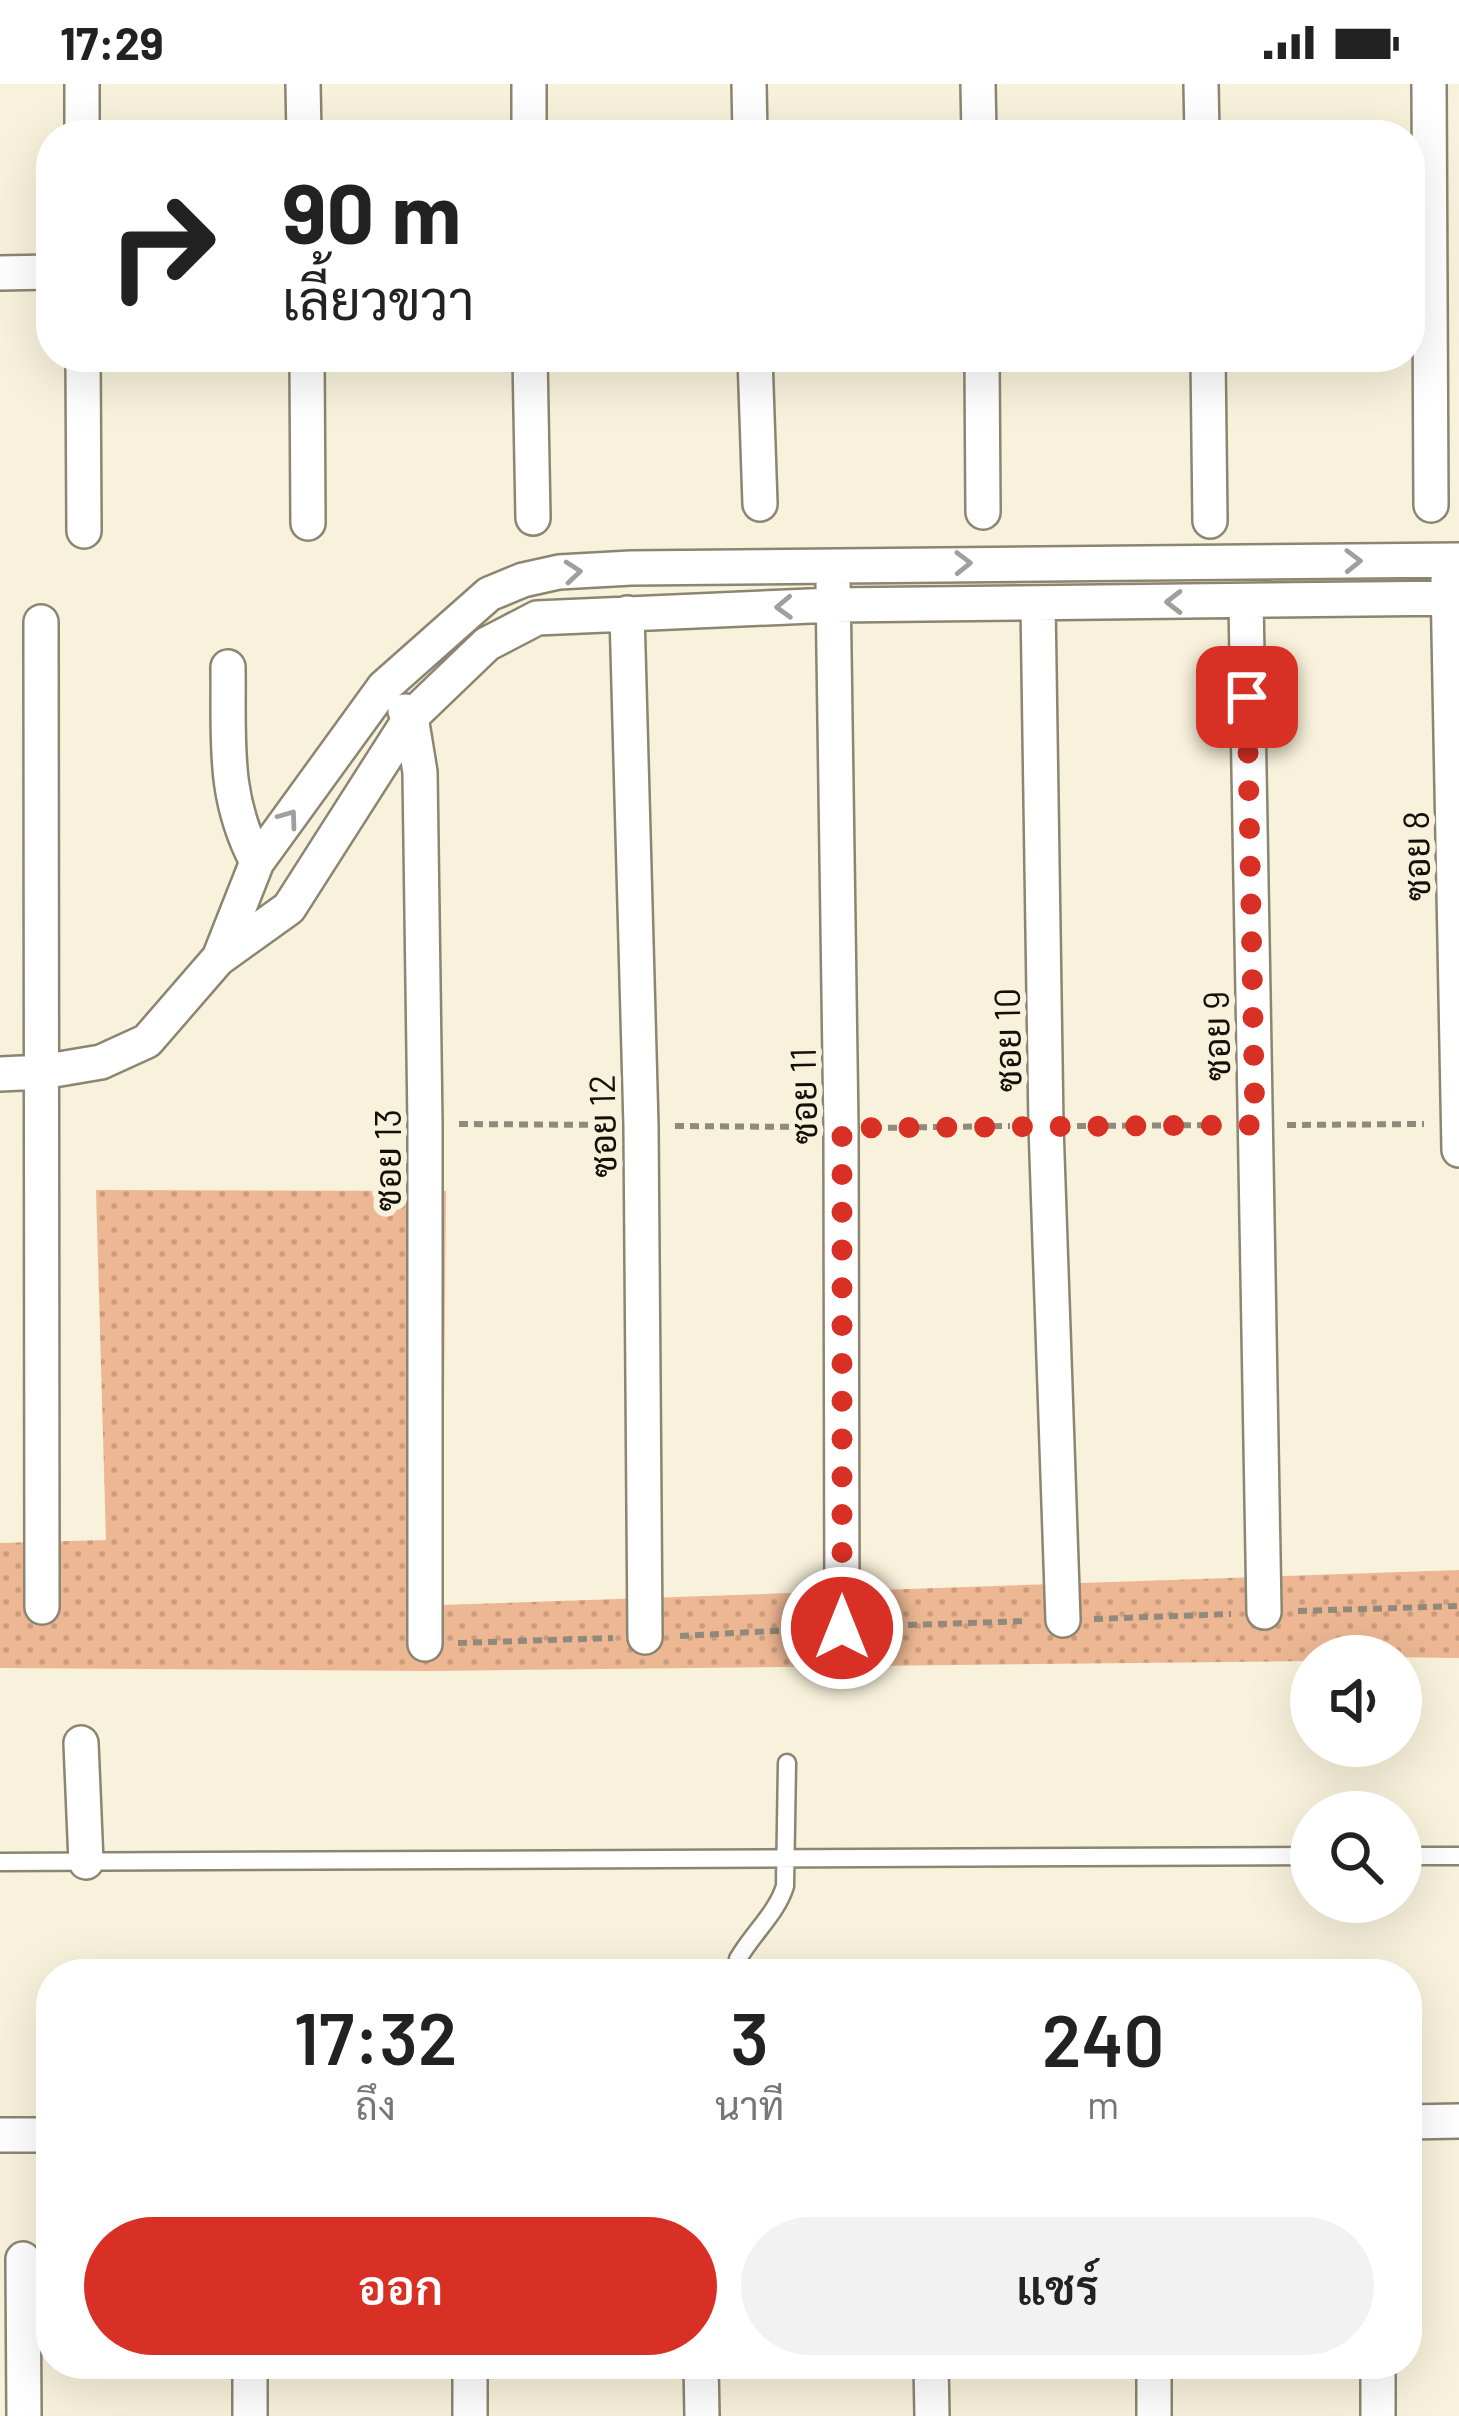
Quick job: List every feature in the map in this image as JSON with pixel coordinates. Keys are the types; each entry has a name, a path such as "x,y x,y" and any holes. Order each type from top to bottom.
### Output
{"street":[{"path":"82,84 82,120"},
{"path":"303,84 304,120"},
{"path":"529,84 529,120"},
{"path":"749,84 750,120"},
{"path":"978,84 979,120"},
{"path":"1201,84 1202,120"},
{"path":"1430,84 1434,252 1431,505"},
{"path":"0,273 36,272"},
{"path":"83,372 84,531"},
{"path":"307,372 308,523"},
{"path":"530,372 533,518"},
{"path":"756,372 760,504"},
{"path":"982,372 982,512"},
{"path":"1208,372 1210,521"},
{"path":"218,959 257,862 384,687 459,616 489,594 523,580 559,572 631,568 1453,560"},
{"name":"ซอย 8","path":"1453,560 1459,1150"},
{"name":"ซอย 11","path":"832,565 842,1128 842,1628"},
{"path":"0,1074 101,1061 147,1040 218,959 289,908 411,717 487,644 537,618 833,605 1454,598"},
{"name":"ซอย 9","path":"1246,602 1264,1612"},
{"name":"ซอย 10","path":"1038,603 1046,1126 1063,1620"},
{"name":"ซอย 12","path":"627,613 641,1126 645,1637"},
{"path":"41,622 42,1607"},
{"path":"228,668 230,792 257,862"},
{"path":"384,687 411,717"},
{"name":"ซอย 13","path":"411,717 420,772 425,1644"},
{"path":"81,1743 86,1862"},
{"path":"1422,2122 1459,2121"},
{"path":"0,2135 36,2134"},
{"path":"23,2260 23,2416"},
{"path":"250,2379 250,2416"},
{"path":"470,2379 470,2416"},
{"path":"701,2379 702,2416"},
{"path":"931,2379 932,2416"},
{"path":"1154,2379 1154,2416"},
{"path":"1378,2379 1378,2416"}],"lane":[{"path":"738,1959 781,1902 787,1763"},
{"path":"0,1862 1290,1856"},
{"path":"1422,1856 1459,1856"}],"path":[{"path":"425,1124 842,1128 1458,1124"},
{"path":"425,1644 1459,1606"}],"shaded area":[{"path":"96,1190 446,1191 442,1605 1459,1570 1459,1658 1422,1658 1422,1635 1290,1635 1290,1661 429,1671 0,1668 0,1543 106,1540"}],"route":[{"path":"842,1628 842,1128 1255,1125 1247,697"}]}
